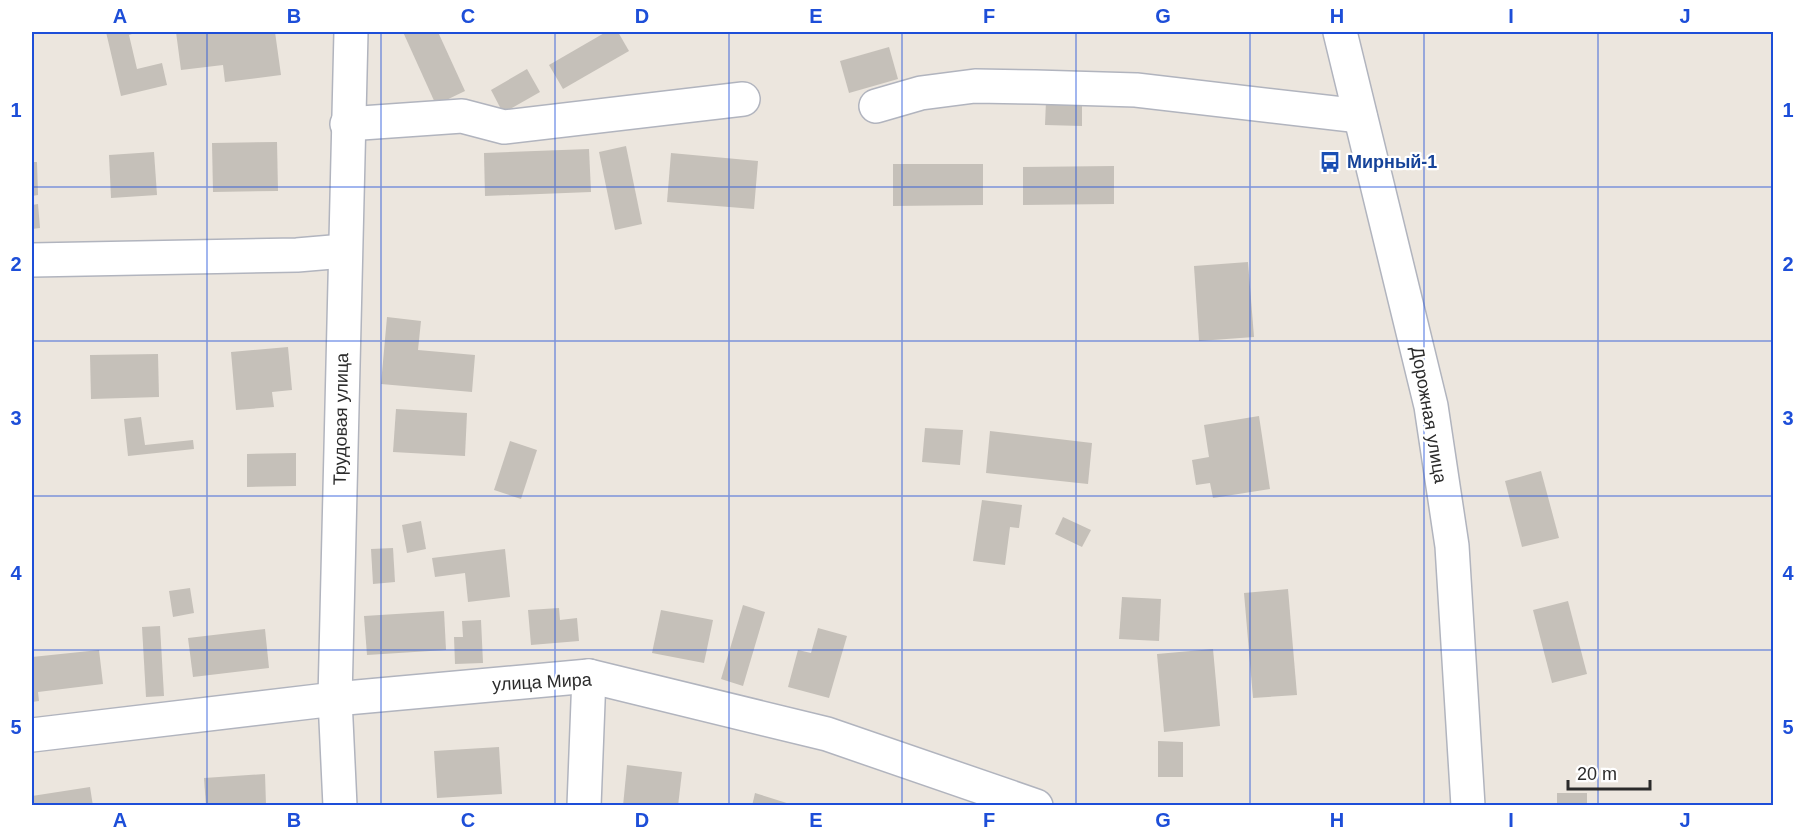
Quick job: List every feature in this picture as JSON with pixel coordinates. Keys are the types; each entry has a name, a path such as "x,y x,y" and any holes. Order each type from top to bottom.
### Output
{"street":[{"name":"Трудовая улица","path":"340,806 335,699 351,32"},
{"name":"Дорожная улица","path":"1340,32 1431,405 1452,546 1468,806"},
{"path":"876,106 921,93 975,86 1035,87 1136,90 1360,116"},
{"path":"347,124 462,116 504,127 743,99"},
{"path":"32,260 297,255 344,251"},
{"path":"584,806 589,676"},
{"name":"улица Мира","path":"32,735 335,699 589,676 827,734 1036,806"}],"building":[{"path":"106,32 138,32 129,35 137,69 162,63 167,85 121,96"},
{"path":"176,32 205,32 205,34 275,32 281,75 225,82 223,65 181,70"},
{"path":"403,32 438,32 465,91 436,105"},
{"path":"606,32 618,32 629,51 563,89 549,65"},
{"path":"889,47 898,79 849,93 840,61"},
{"path":"527,69 540,92 503,113 491,90"},
{"path":"1046,101 1082,102 1082,126 1045,125"},
{"path":"277,142 278,191 213,192 212,143"},
{"path":"626,146 642,224 615,230 599,152"},
{"path":"589,149 591,192 485,196 484,153"},
{"path":"154,152 157,195 111,198 109,155"},
{"path":"671,153 758,161 754,209 667,202"},
{"path":"32,162 37,162 38,195 32,196"},
{"path":"893,164 983,164 983,205 893,206"},
{"path":"1114,166 1114,204 1023,205 1023,167"},
{"path":"38,204 40,228 32,229 32,205"},
{"path":"1248,262 1254,337 1199,341 1194,266"},
{"path":"387,317 421,321 418,350 475,355 472,392 381,384"},
{"path":"288,347 292,390 272,392 274,407 236,410 231,352"},
{"path":"158,354 159,397 91,399 90,355"},
{"path":"396,409 467,413 465,456 393,452"},
{"path":"1259,416 1270,489 1213,498 1210,483 1196,485 1192,460 1209,457 1204,425"},
{"path":"141,417 145,445 193,440 194,449 128,456 124,419"},
{"path":"925,428 963,430 960,465 922,462"},
{"path":"990,431 1092,443 1088,484 986,473"},
{"path":"510,441 537,450 521,499 494,490"},
{"path":"296,453 296,486 247,487 247,454"},
{"path":"1541,471 1559,538 1522,547 1505,481"},
{"path":"982,500 1022,505 1019,528 1010,527 1005,565 973,561"},
{"path":"1063,517 1091,530 1082,547 1055,534"},
{"path":"421,521 426,549 407,553 402,525"},
{"path":"393,548 395,582 373,584 371,549"},
{"path":"505,549 510,597 468,602 465,573 435,577 432,558"},
{"path":"190,588 194,613 173,617 169,591"},
{"path":"1288,589 1297,695 1253,698 1244,593"},
{"path":"1122,597 1161,599 1159,641 1119,639"},
{"path":"1568,601 1587,674 1552,683 1533,610"},
{"path":"743,605 765,612 743,686 721,679"},
{"path":"559,608 560,620 577,618 579,641 531,645 528,610"},
{"path":"661,610 713,620 704,663 652,653"},
{"path":"444,611 446,650 367,655 364,616"},
{"path":"481,620 483,663 455,664 454,637 463,637 462,621"},
{"path":"160,626 164,696 146,697 142,627"},
{"path":"818,628 847,636 829,698 788,687 798,650 811,653"},
{"path":"265,629 269,668 193,677 188,638"},
{"path":"1213,649 1220,726 1164,732 1157,654"},
{"path":"99,650 103,684 38,692 39,701 32,702 32,657"},
{"path":"1158,741 1183,742 1183,777 1158,777"},
{"path":"499,747 502,794 437,798 434,751"},
{"path":"627,765 682,772 678,806 623,806"},
{"path":"265,774 266,806 206,806 204,778"},
{"path":"90,787 93,806 32,806 32,796"},
{"path":"755,793 793,805 793,806 752,806"},
{"path":"1557,793 1587,793 1587,806 1557,806"}],"place":[{"name":"Мирный-1","path":"1330,162"}]}
